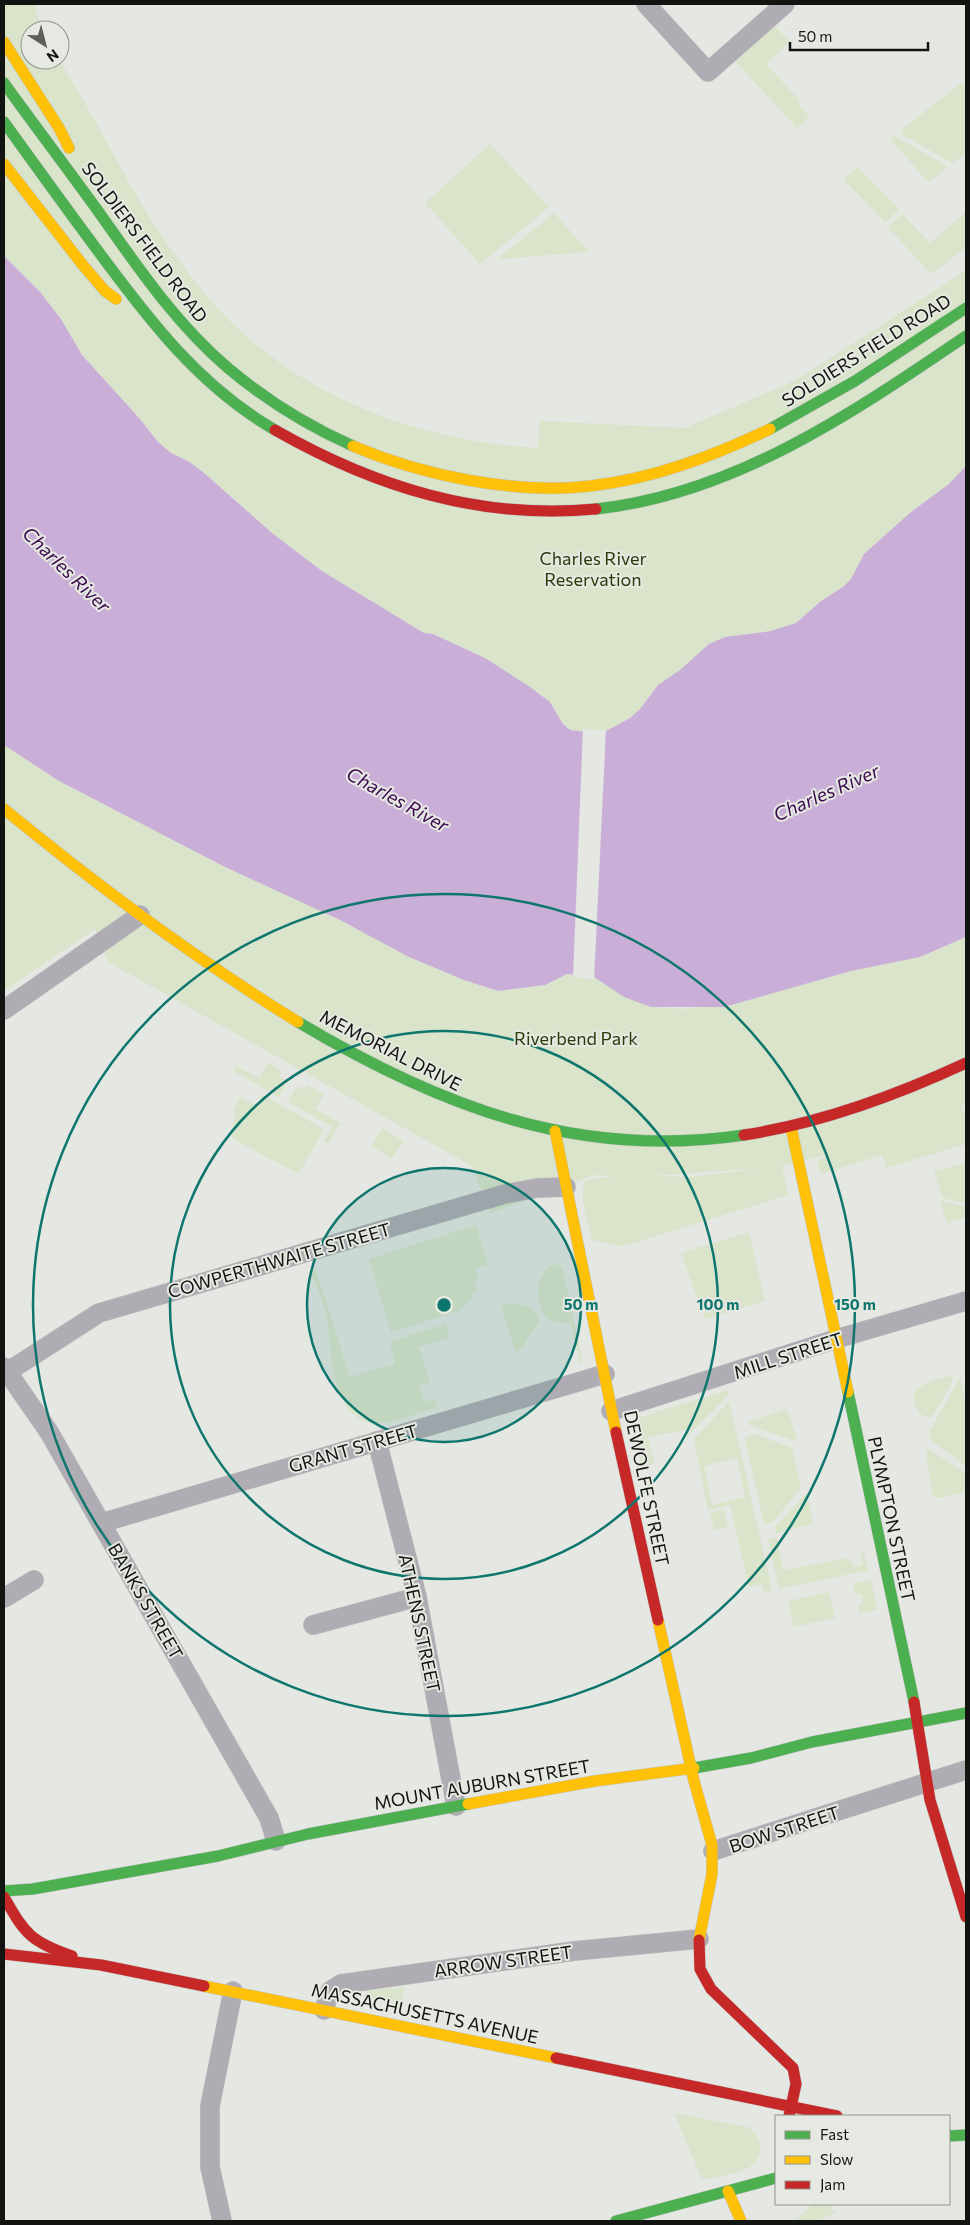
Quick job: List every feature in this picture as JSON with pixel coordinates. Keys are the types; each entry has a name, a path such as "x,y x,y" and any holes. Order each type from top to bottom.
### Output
{"main road":[{"path":"4,42 59,128 112,231"},
{"name":"SOLDIERS FIELD ROAD","path":"4,83 161,298 200,342 231,371 285,410 343,441 374,454 440,473 504,485 571,488 608,483 669,469 716,453 770,430 821,403 966,308"},
{"path":"4,122 133,300 170,344"},
{"path":"4,164 55,230 106,291 252,416 287,438 334,462 384,481 435,496 510,509 548,511 585,510 650,498 746,467 806,439 966,336"},
{"name":"MEMORIAL DRIVE","path":"4,809 140,916 256,996 371,1062 458,1103 503,1118 554,1131 618,1139 666,1141 730,1138 834,1115 886,1097 966,1063"},
{"name":"PLYMPTON STREET","path":"791,1126 918,1722 930,1800 966,1917"},
{"name":"DEWOLFE STREET","path":"554,1131 612,1411 691,1768 713,1851"},
{"name":"MOUNT AUBURN STREET","path":"4,1891 33,1890 218,1856 276,1841 611,1778 751,1758 812,1742 966,1713"},
{"name":"BOW STREET","path":"713,1851 710,1887 699,1939 699,1964 708,1984 793,2068 796,2081 790,2111"},
{"path":"4,1898 22,1929 33,1941 101,1965"},
{"name":"MASSACHUSETTS AVENUE","path":"4,1954 101,1965 324,2010 790,2111 828,2115"},
{"path":"950,2136 966,2135"},
{"path":"744,2187 765,2176 775,2168"},
{"path":"616,2221 775,2178"},
{"path":"728,2191 741,2221"}],"street":[{"path":"646,4 708,72 785,4"},
{"path":"4,1010 140,916"},
{"name":"COWPERTHWAITE STREET","path":"5,1371 87,1319 109,1309 505,1194 543,1187 566,1187"},
{"name":"MILL STREET","path":"612,1411 836,1339 966,1301"},
{"name":"BANKS STREET","path":"5,1371 49,1432 269,1818 276,1841"},
{"name":"GRANT STREET","path":"101,1523 605,1374"},
{"name":"ATHENS STREET","path":"377,1441 417,1597 456,1806"},
{"path":"4,1598 34,1580"},
{"path":"313,1625 417,1597"},
{"name":"BOW STREET","path":"713,1851 966,1770"},
{"name":"ARROW STREET","path":"324,2010 330,1991 339,1984 574,1951 699,1939"},
{"path":"222,2221 210,2167 210,2106 233,1991"}],"green space":[{"name":"Charles River Reservation","path":"4,4 34,4 39,20 20,20 20,70 65,70 148,215 201,289 228,319 260,348 295,373 332,394 371,412 411,426 453,437 495,444 538,448 540,421 685,428 806,374 966,270 966,466 949,484 911,512 864,554 851,579 843,587 821,601 796,623 771,631 725,637 709,644 680,670 658,685 640,709 630,718 606,731 594,733 570,730 563,724 550,702 530,687 485,658 433,634 424,633 322,571 272,533 203,472 188,461 171,453 158,442 140,419 82,355 61,319 40,292 4,256"},
{"path":"775,26 790,42 766,64 800,101 798,104 810,117 797,128 735,61"},
{"path":"961,83 966,87 966,154 952,163 903,135 901,130"},
{"path":"893,135 945,165 946,169 928,182 891,140"},
{"path":"490,144 549,207 480,264 425,203"},
{"path":"858,167 898,208 898,211 885,222 845,181 845,178"},
{"path":"966,212 966,247 933,273 928,271 888,227 902,214 930,243"},
{"path":"553,214 589,252 497,259"},
{"name":"Riverbend Park","path":"4,745 59,781 223,866 295,898 440,970 498,991 545,985 567,974 594,977 651,1007 682,1009 739,1003 851,971 920,957 966,937 966,1104 961,1106 966,1114 966,1144 886,1168 882,1155 821,1174 817,1162 826,1155 782,1166 788,1195 620,1246 592,1240 583,1200 586,1180 616,1176 595,1175 491,1213 470,1165 108,962 95,929 4,991","holes":["760,1168 692,1177 651,1176"]},
{"path":"268,1062 282,1071 279,1076 288,1081 279,1097 233,1071 236,1066 259,1078"},
{"path":"308,1085 324,1094 315,1109 340,1123 329,1143 324,1141 332,1127 288,1102 297,1086 305,1090"},
{"path":"263,1095 324,1129 300,1172 295,1172 238,1142 230,1135 236,1115 233,1112 240,1097 256,1105"},
{"path":"382,1128 404,1141 391,1159 372,1146"},
{"path":"966,1162 966,1204 943,1198 934,1172"},
{"path":"942,1201 966,1207 966,1217 947,1223 941,1204"},
{"path":"476,1225 488,1265 475,1269 479,1279 474,1281 478,1292 472,1294 473,1298 468,1299 469,1303 459,1309 459,1311 391,1332 369,1259"},
{"path":"749,1232 765,1301 705,1319 681,1253"},
{"path":"556,1264 562,1267 583,1362 580,1363 571,1322 558,1323 547,1319 538,1297 538,1288 543,1273 549,1267"},
{"path":"316,1270 350,1377 395,1364 390,1342 445,1324 450,1337 419,1347 430,1382 419,1386 424,1402 434,1399 437,1407 402,1419 381,1423 364,1420 351,1412 343,1400 337,1385 326,1313 310,1272"},
{"path":"512,1303 526,1306 533,1310 539,1322 521,1349 516,1353 501,1306"},
{"path":"953,1376 951,1385 932,1417 924,1417 916,1407 915,1393 927,1383"},
{"path":"960,1378 966,1406 966,1466 932,1441 929,1432"},
{"path":"728,1390 729,1395 687,1436 686,1430 648,1437 654,1464 642,1468 631,1420"},
{"path":"729,1401 772,1590 764,1592 762,1584 749,1587 730,1505 708,1510 694,1441","holes":["737,1458 745,1497 712,1505 704,1466"]},
{"path":"787,1409 798,1442 749,1425 748,1422"},
{"path":"754,1434 792,1448 801,1488 773,1522 764,1524 745,1438"},
{"path":"928,1449 966,1473 966,1492 938,1498 933,1497 926,1453"},
{"path":"807,1493 813,1524 776,1533 775,1527"},
{"path":"724,1509 728,1527 714,1530 710,1513"},
{"path":"777,1537 783,1570 850,1558 853,1567 863,1564 860,1552 863,1551 869,1570 779,1589 768,1539"},
{"path":"871,1580 877,1609 860,1614 858,1605 863,1603 862,1594 856,1595 853,1584"},
{"path":"829,1592 835,1618 794,1627 788,1601"},
{"path":"405,1987 401,2005 365,1999 364,1996 367,1990"},
{"path":"674,2113 748,2127 759,2140 759,2156 747,2169 702,2179"},
{"path":"812,2205 831,2205 832,2211 838,2212 816,2221 795,2221"}],"water":[{"name":"Charles River","path":"4,256 40,292 61,319 82,355 140,419 158,442 171,453 188,461 203,472 272,533 322,571 424,633 433,634 485,658 530,687 550,702 563,724 570,730 594,733 606,731 630,718 640,709 658,685 680,670 709,644 725,637 771,631 796,623 821,601 843,587 851,579 864,554 911,512 949,484 966,466 966,937 920,957 851,971 724,1007 651,1007 624,997 594,977 567,974 545,985 498,991 464,980 409,957 340,920 223,866 59,781 4,745"}],"pier":[{"path":"583,728 594,730 606,729 594,980 573,977"}],"traffic: fast":[{"path":"4,83 158,294 191,333 228,368 257,391 304,421 353,446"},
{"path":"4,122 117,277 177,350 222,393 248,413 275,430"},
{"path":"770,429 855,381 966,308"},
{"path":"596,509 647,500 697,486 745,468 836,420 966,336"},
{"path":"298,1022 404,1079 457,1101 511,1119 567,1132 624,1140 683,1141 744,1135"},
{"path":"848,1392 914,1702"},
{"path":"694,1768 751,1758 812,1742 966,1713"},
{"path":"4,1891 33,1889 218,1856 308,1834 468,1804"},
{"path":"950,2136 966,2135"},
{"path":"616,2221 775,2178"}],"traffic: slow":[{"path":"4,42 59,128 69,148"},
{"path":"4,164 82,264 105,291 116,299"},
{"path":"353,446 408,466 438,474 500,485 561,488 613,483 660,472 705,457 770,429"},
{"path":"4,809 75,866 184,947 298,1022"},
{"path":"791,1127 848,1392"},
{"path":"555,1131 616,1432"},
{"path":"658,1620 694,1781 712,1845 712,1874 699,1940"},
{"path":"468,1804 595,1781 694,1768"},
{"path":"204,1986 556,2058"},
{"path":"728,2191 741,2221"}],"traffic: jam":[{"path":"275,430 351,468 390,483 430,495 470,504 511,509 553,511 596,509"},
{"path":"744,1135 802,1123 858,1107 966,1063"},
{"path":"616,1432 658,1620"},
{"path":"914,1702 930,1800 966,1917"},
{"path":"4,1897 18,1920 31,1935 47,1946 72,1956"},
{"path":"699,1940 700,1969 711,1989 793,2068 796,2084 789,2115"},
{"path":"4,1954 101,1965 204,1986"},
{"path":"556,2058 832,2115"}]}
